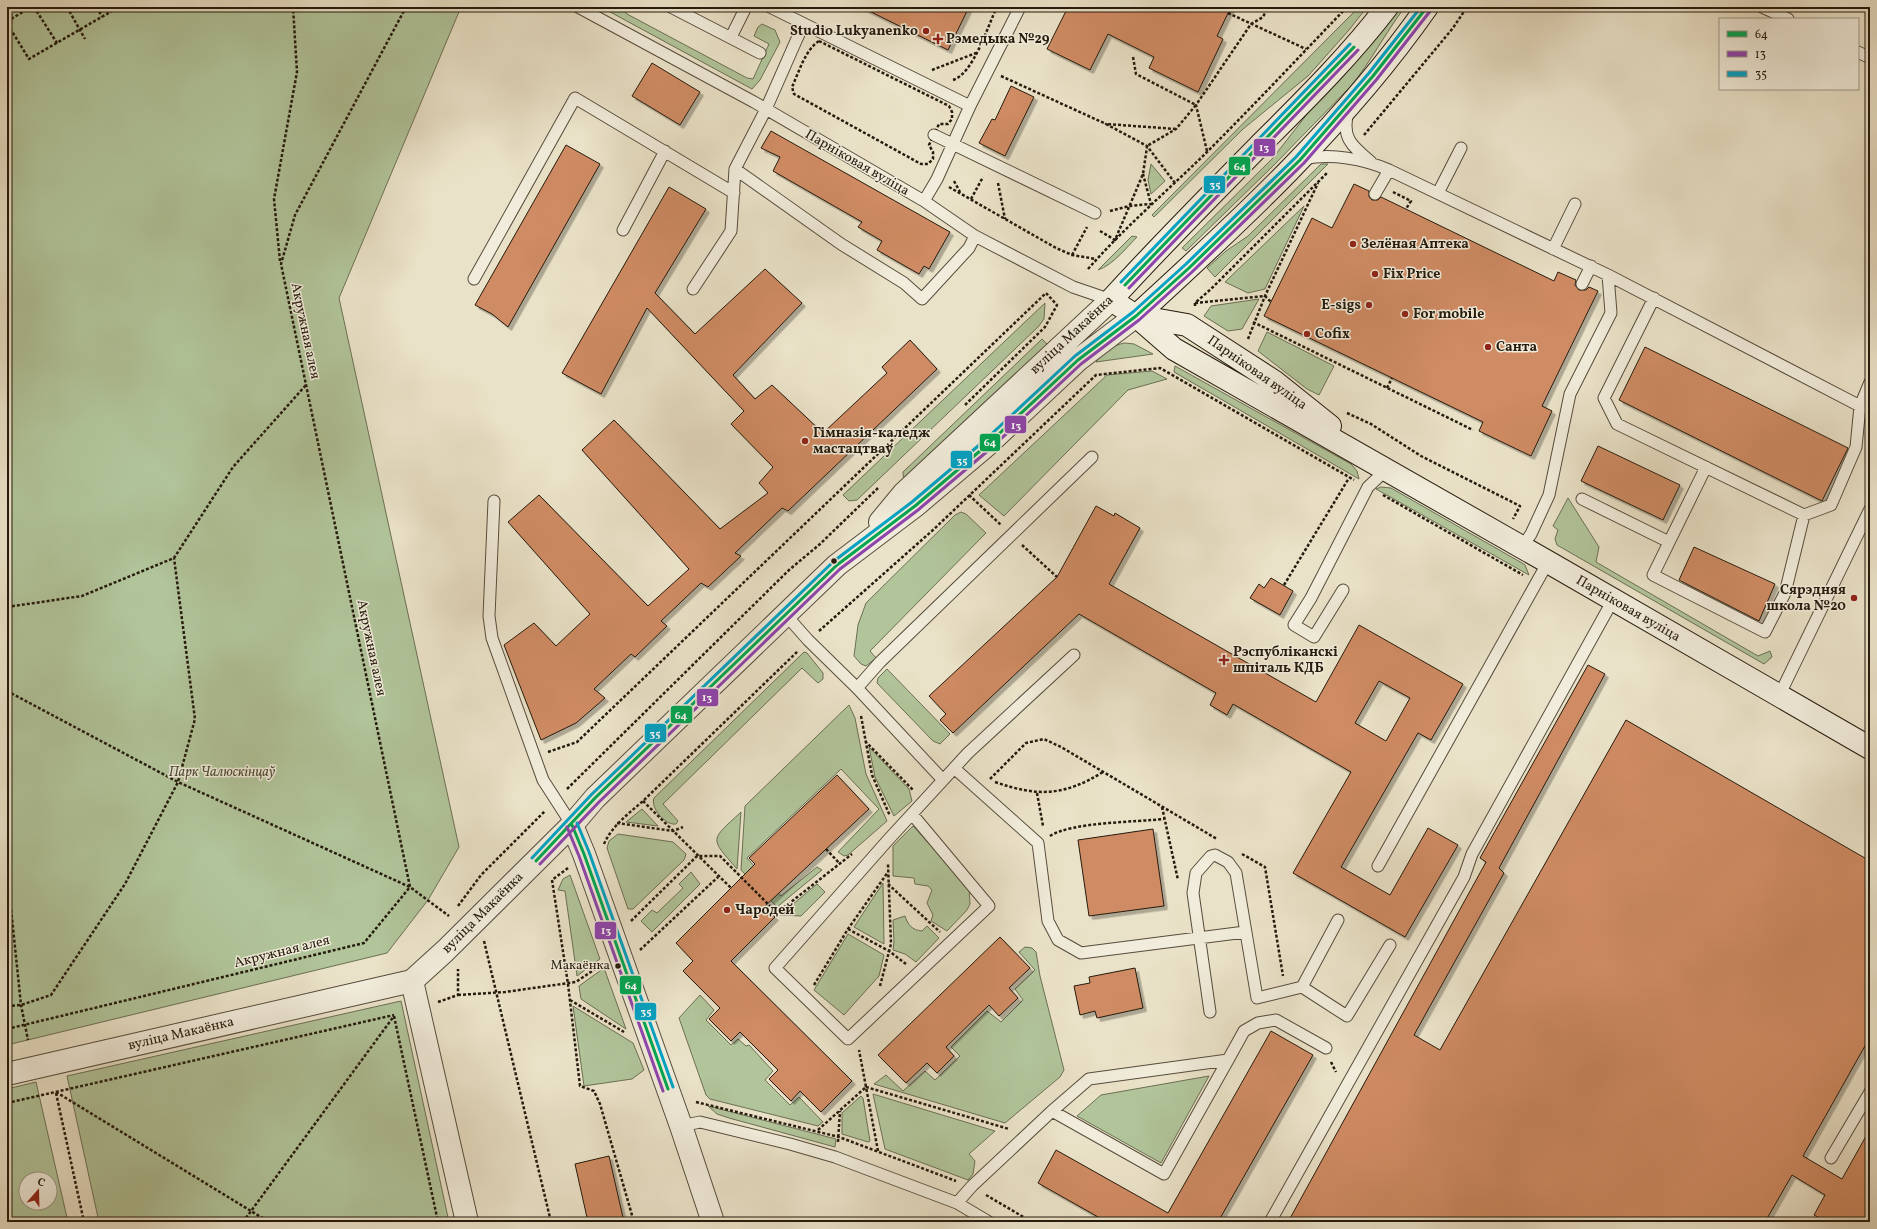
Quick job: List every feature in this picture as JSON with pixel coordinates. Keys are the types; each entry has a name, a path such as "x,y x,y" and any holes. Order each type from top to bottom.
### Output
{"street":[{"name":"вуліца Макаёнка","path":"852,555 904,493 1111,300 1162,244 1328,76 1366,35 1387,7"},
{"name":"вуліца Макаёнка","path":"7,1074 412,981 446,951 572,825 595,798 785,614 837,566 987,445 1078,360 1136,316 1189,268 1300,160 1407,35 1427,7"},
{"name":"Парніковая вуліца","path":"1111,300 1136,316 1174,349 1522,547 1870,748"},
{"path":"572,825 587,862 681,1126 713,1222"},
{"path":"412,981 467,1222"}],"lane":[{"name":"Парніковая вуліца","path":"578,7 766,109 924,202 975,236 1073,287 1111,300"},
{"path":"671,7 760,52"},
{"path":"731,37 746,7"},
{"path":"770,7 803,25 970,106"},
{"path":"924,202 937,179 970,106 1020,7"},
{"path":"1762,7 1786,18"},
{"path":"693,289 731,231 735,169 766,109 803,25"},
{"path":"1859,52 1870,58"},
{"path":"474,279 575,98 734,193"},
{"path":"1350,103 1345,129 1348,139 1353,147 1371,162 1591,266 1860,406"},
{"path":"934,134 1095,213"},
{"path":"1438,193 1462,148"},
{"path":"623,230 665,151"},
{"path":"1300,160 1314,156 1324,156 1371,162"},
{"path":"735,169 841,244 904,283 922,299 969,248 975,236"},
{"path":"1375,194 1388,170"},
{"path":"1553,248 1575,204"},
{"path":"1582,284 1591,266"},
{"path":"1522,547 1531,534 1549,495 1570,394 1611,313 1608,275"},
{"path":"1654,298 1604,398 1617,424 1804,515 1831,505 1856,447 1860,406 1870,382"},
{"path":"857,688 880,662 1092,457"},
{"path":"1706,467 1653,575 1765,632 1784,593 1804,515"},
{"path":"1343,590 1314,637 1294,626 1368,487 1386,470"},
{"path":"1582,499 1669,542"},
{"path":"494,501 489,616 492,638 543,780 572,825"},
{"path":"1779,696 1870,509"},
{"path":"1378,866 1548,562"},
{"path":"1270,1222 1464,877 1472,854 1613,600"},
{"path":"785,614 808,640 857,688 944,780"},
{"path":"912,814 989,906 848,1039 775,968 912,814 954,768 1074,655"},
{"path":"954,768 1038,843 1048,921 1058,940 1081,953 1245,932"},
{"path":"1210,1012 1193,893 1196,873 1211,856 1215,854 1228,862 1236,873 1257,998 1302,987 1347,1016 1390,946"},
{"path":"1302,987 1338,920"},
{"path":"1052,1111 1164,1174 1244,1031 1258,1023 1276,1020 1326,1048"},
{"path":"957,1203 972,1186 1052,1111 1089,1080 1228,1060"},
{"path":"1831,1158 1870,1092"},
{"path":"681,1126 700,1122 790,1144 835,1157 957,1203 989,1222"}],"path":[{"path":"31,7 11,19 12,20 9,21 11,23 8,26 28,59 119,7"},
{"path":"34,7 57,43"},
{"path":"67,7 85,39"},
{"path":"97,7 102,17"},
{"path":"281,264 274,199 297,72 293,7"},
{"name":"Акружная алея","path":"7,1029 364,943 410,887 281,264 295,215 406,7"},
{"path":"987,7 995,11"},
{"path":"963,75 972,64 997,7"},
{"path":"1147,146 1176,129 1196,105 1251,24 1263,17 1268,7"},
{"path":"1088,269 1114,240 1207,152 1347,7"},
{"path":"1228,13 1306,49"},
{"path":"819,41 949,106 952,112 952,119 948,124 939,124 934,134 930,145 933,152 933,159 928,164 921,164 794,94 792,87 812,46 819,41"},
{"path":"932,70 976,52"},
{"path":"1133,57 1136,74 1196,105 1207,152"},
{"path":"972,64 1106,124 1147,146 1175,183"},
{"path":"1106,124 1176,129"},
{"path":"1114,240 1143,174 1147,146"},
{"path":"972,199 991,162"},
{"path":"952,174 960,193"},
{"path":"984,174 998,182 1005,219"},
{"path":"1143,174 1151,204"},
{"path":"937,179 1056,248 1072,255 1097,259"},
{"path":"1246,345 1253,322 1319,181"},
{"path":"1100,231 1114,240"},
{"path":"535,756 577,742 1046,293 1057,305"},
{"path":"1265,296 1271,302"},
{"path":"1195,303 1265,296"},
{"path":"1253,322 1473,430"},
{"path":"731,888 718,877 643,801 808,640 933,530 1096,375 1160,368"},
{"path":"1387,388 1392,378"},
{"path":"7,607 82,596 174,558 233,467 307,384"},
{"path":"1284,585 1349,478"},
{"path":"7,1006 21,1005 51,995 125,884 178,782 195,719 174,558"},
{"path":"445,922 481,876 577,778 789,570"},
{"path":"7,691 178,782 410,887 450,917"},
{"path":"1103,772 1084,784 1038,793 1013,789 988,780 1026,743 1044,739 1061,747 1220,840"},
{"path":"864,741 912,788 914,794"},
{"path":"1038,793 1044,832"},
{"path":"1161,806 1180,886"},
{"path":"1045,840 1057,831 1073,827 1164,820"},
{"path":"617,824 673,831 683,827"},
{"path":"826,849 840,864"},
{"path":"627,924 697,856 720,856 777,913 857,850"},
{"path":"1239,852 1265,867 1286,991"},
{"path":"7,870 21,1005 28,1040"},
{"path":"806,998 848,929 888,872"},
{"path":"638,952 718,877"},
{"path":"552,880 568,984 580,1086 594,1091 600,1104 634,1222"},
{"path":"888,883 951,942"},
{"path":"848,929 889,951 918,973"},
{"path":"478,942 483,937 498,993 551,1222"},
{"path":"432,1005 458,995 498,993 576,982 608,961"},
{"path":"458,964 458,995"},
{"path":"570,1000 630,1036"},
{"path":"7,1103 394,1015"},
{"path":"243,1222 394,1015"},
{"path":"394,1015 438,1222"},
{"path":"855,1032 878,1151"},
{"path":"817,1130 866,1087"},
{"path":"866,1087 1027,1135"},
{"path":"56,1092 269,1222"},
{"path":"56,1092 84,1222"},
{"path":"835,1157 839,1137 840,1111"}],"green space":[{"name":"Парк Чалюскінцаў","path":"7,7 461,7 339,298 459,847 428,900 387,953 7,1045"},
{"path":"601,7 622,7 627,14 747,78 753,79 769,44 754,36 758,27 762,24 775,30 780,42 760,80 752,89"},
{"path":"1359,7 1367,7 1349,30 1308,76 1243,129 1154,217 1152,215"},
{"path":"1400,7 1405,7 1365,68 1350,87 1273,166 1186,251 1182,248 1272,159 1315,104"},
{"path":"1151,164 1165,181 1151,194 1148,180"},
{"path":"1321,164 1328,164 1215,277 1207,268 1226,251 1248,236"},
{"path":"1304,206 1265,289 1248,293 1225,282"},
{"path":"1132,236 1137,237 1114,260 1104,268 1098,270"},
{"path":"1259,299 1242,329 1228,331 1204,316 1211,306"},
{"path":"1045,303 1044,319 1038,327 857,500 849,501 843,495"},
{"path":"1267,332 1334,366 1319,395 1307,389 1258,351"},
{"path":"1042,339 1048,345 904,484 903,472"},
{"path":"1125,343 1134,344 1153,354 1096,362 1109,349 1116,345"},
{"path":"1175,366 1351,464 1357,471 1359,479 1174,372"},
{"path":"1152,371 1167,379 1128,390 1004,516 979,495 1107,375"},
{"path":"1381,487 1391,488 1522,563 1525,565 1529,575 1376,489"},
{"path":"1568,498 1599,547 1596,562 1758,656 1770,651 1772,657 1764,664 1557,545 1555,539 1558,530 1553,526"},
{"path":"961,512 966,514 986,533 870,651 876,658 866,666 861,664 854,656 858,625 866,603 955,515"},
{"path":"804,652 807,653 823,673 823,679 818,683 802,668 663,804 678,821 676,824 668,822 660,816 654,807 654,798"},
{"path":"887,669 950,734 940,744 933,741 877,683 878,678"},
{"path":"849,705 855,718 866,774 887,821 848,855 844,856 838,852 879,809 841,769 747,858 781,896 817,867 822,870 777,907 741,870 745,806"},
{"path":"869,747 909,789 912,801 894,816 875,777"},
{"path":"642,809 658,826 626,822"},
{"path":"741,812 737,869 721,851 717,839 723,829"},
{"path":"913,826 969,888 970,904 967,910 947,931 931,921 933,915 927,903 932,890 928,886 915,884 914,878 893,876 893,846"},
{"path":"618,834 673,842 686,854 684,860 633,909 628,909 607,848 609,841"},
{"path":"691,872 700,884 652,932 641,921 652,910 657,913 683,888 679,884"},
{"path":"570,875 600,959 577,976 565,891 558,890 563,879"},
{"path":"883,883 884,944 854,927"},
{"path":"817,884 825,892 801,916 780,915"},
{"path":"905,916 913,928 922,931 927,926 939,938 916,962 905,954 893,950 893,920"},
{"path":"848,934 884,955 879,976 844,1015 814,990"},
{"path":"1025,947 1032,948 1036,952 1040,976 1064,1070 1060,1077 1005,1123 874,1084 886,1075 903,1091 925,1071 935,1080 960,1056 951,1047 987,1011 1001,1022 1023,1000 1015,989 1035,970 1019,952"},
{"path":"604,968 626,1029 581,999 579,986"},
{"path":"700,995 714,1010 706,1020 731,1045 738,1039 746,1046 749,1045 773,1071 765,1080 790,1105 799,1097 823,1122 818,1126 710,1099 706,1095 679,1018"},
{"path":"401,1001 449,1222 99,1222 67,1076"},
{"path":"573,1006 633,1043 644,1070 632,1079 584,1086"},
{"path":"1209,1076 1161,1163 1077,1116 1101,1095"},
{"path":"36,1082 56,1171 18,1171 18,1211 58,1211 58,1178 68,1222 7,1222 7,1089"},
{"path":"873,1094 995,1131 969,1154 975,1161 973,1174 968,1180 885,1149"},
{"path":"861,1096 863,1098 870,1141 868,1142 842,1134 842,1113"},
{"path":"708,1106 836,1139 835,1147 729,1118 717,1114"}],"building":[{"path":"861,7 969,7 948,50"},
{"path":"1068,7 1231,7 1217,36 1223,39 1198,92 1149,68 1154,57 1108,34 1090,70 1047,49"},
{"path":"652,63 700,92 680,125 632,96"},
{"path":"1011,86 1034,97 1005,156 979,143 992,119 995,120"},
{"path":"771,131 950,232 929,269 924,266 919,274 877,250 882,241 858,227 862,222 773,171 780,157 761,148"},
{"path":"566,145 600,164 508,327 492,314 475,305"},
{"path":"1354,184 1369,191 1369,197 1372,200 1378,200 1381,197 1554,281 1558,272 1576,280 1575,285 1579,290 1586,290 1589,287 1598,291 1542,406 1552,411 1531,456 1479,431 1483,422 1264,316 1312,218 1332,228"},
{"name":"Гімназія-каледж мастацтваў","path":"669,187 706,209 655,293 695,334 765,269 802,303 733,375 755,399 772,385 823,433 887,373 882,367 910,340 937,369 788,511 782,508 735,553 741,556 708,587 701,583 661,621 667,626 635,657 631,654 594,689 605,698 576,723 541,740 504,645 534,623 556,646 590,614 508,522 539,495 648,606 689,569 582,450 614,420 720,529 768,493 759,483 773,467 731,424 744,411 647,308 601,394 562,373"},
{"path":"1645,347 1848,448 1822,501 1619,400"},
{"path":"1598,446 1680,485 1663,520 1581,481"},
{"path":"1096,506 1114,516 1115,513 1140,528 1109,584 1316,702 1359,625 1463,684 1431,740 1418,733 1341,867 1390,895 1428,828 1458,845 1405,937 1293,873 1351,772 1233,704 1227,715 1210,705 1216,693 1079,614 953,733 940,720 946,714 929,696 1057,577","holes":["1379,681 1410,698 1386,741 1355,723"]},
{"path":"1694,547 1775,584 1759,621 1679,580"},
{"path":"1271,578 1293,591 1280,615 1250,598 1259,584 1264,588"},
{"path":"1588,665 1605,674 1499,868 1504,873 1414,1035 1440,1050 1626,720 1870,861 1870,1037 1803,1156 1842,1179 1870,1129 1870,1222 1827,1222 1814,1215 1825,1195 1792,1175 1765,1222 1288,1222 1486,862 1480,858"},
{"path":"837,775 869,809 764,907 775,917 731,961 852,1081 821,1112 800,1091 791,1101 769,1079 778,1070 740,1032 731,1041 709,1019 720,1008 683,971 693,961 676,943 755,864 749,858"},
{"path":"1153,829 1164,906 1089,916 1078,840"},
{"path":"1000,937 1030,968 1009,988 1018,998 999,1016 989,1005 946,1047 954,1056 937,1073 927,1063 906,1083 878,1055"},
{"path":"1135,968 1143,1008 1097,1018 1095,1011 1080,1015 1074,986 1090,983 1089,977"},
{"path":"1271,1031 1313,1055 1218,1222 1107,1222 1038,1183 1056,1150 1168,1213"},
{"path":"609,1156 624,1222 588,1222 575,1164"}],"transit line":[{"name":"35","path":"532,858 592,794 834,561 912,502 984,441 1075,356 1133,312 1186,264 1296,157 1369,73 1421,7"},
{"name":"64","path":"536,861 595,798 837,565 915,506 987,445 1078,360 1136,316 1189,268 1300,160 1373,76 1427,7"},
{"name":"13","path":"540,864 599,802 840,569 918,510 990,449 1081,364 1139,320 1192,272 1304,163 1377,79 1431,10"},
{"name":"35","path":"1121,282 1350,44"},
{"name":"64","path":"1125,285 1354,47"},
{"name":"13","path":"1129,288 1358,50"},
{"name":"35","path":"577,823 589,852 673,1087"},
{"name":"64","path":"572,825 584,854 668,1089"},
{"name":"13","path":"567,827 579,856 663,1091"}],"place":[{"name":"Studio Lukyanenko","path":"926,31"},
{"name":"Рэмедыка №29","path":"938,39"},
{"name":"Зелёная Аптека","path":"1353,244"},
{"name":"Fix Price","path":"1375,274"},
{"name":"E-sigs","path":"1369,305"},
{"name":"For mobile","path":"1405,314"},
{"name":"Cofix","path":"1307,334"},
{"name":"Санта","path":"1488,347"},
{"name":"Гімназія-каледж мастацтваў","path":"805,441"},
{"name":"Сярэдняя школа №20","path":"1854,598"},
{"name":"Рэспубліканскі шпіталь КДБ","path":"1224,660"},
{"name":"Чародей","path":"727,910"},
{"name":"Макаёнка","path":"618,966"}]}
